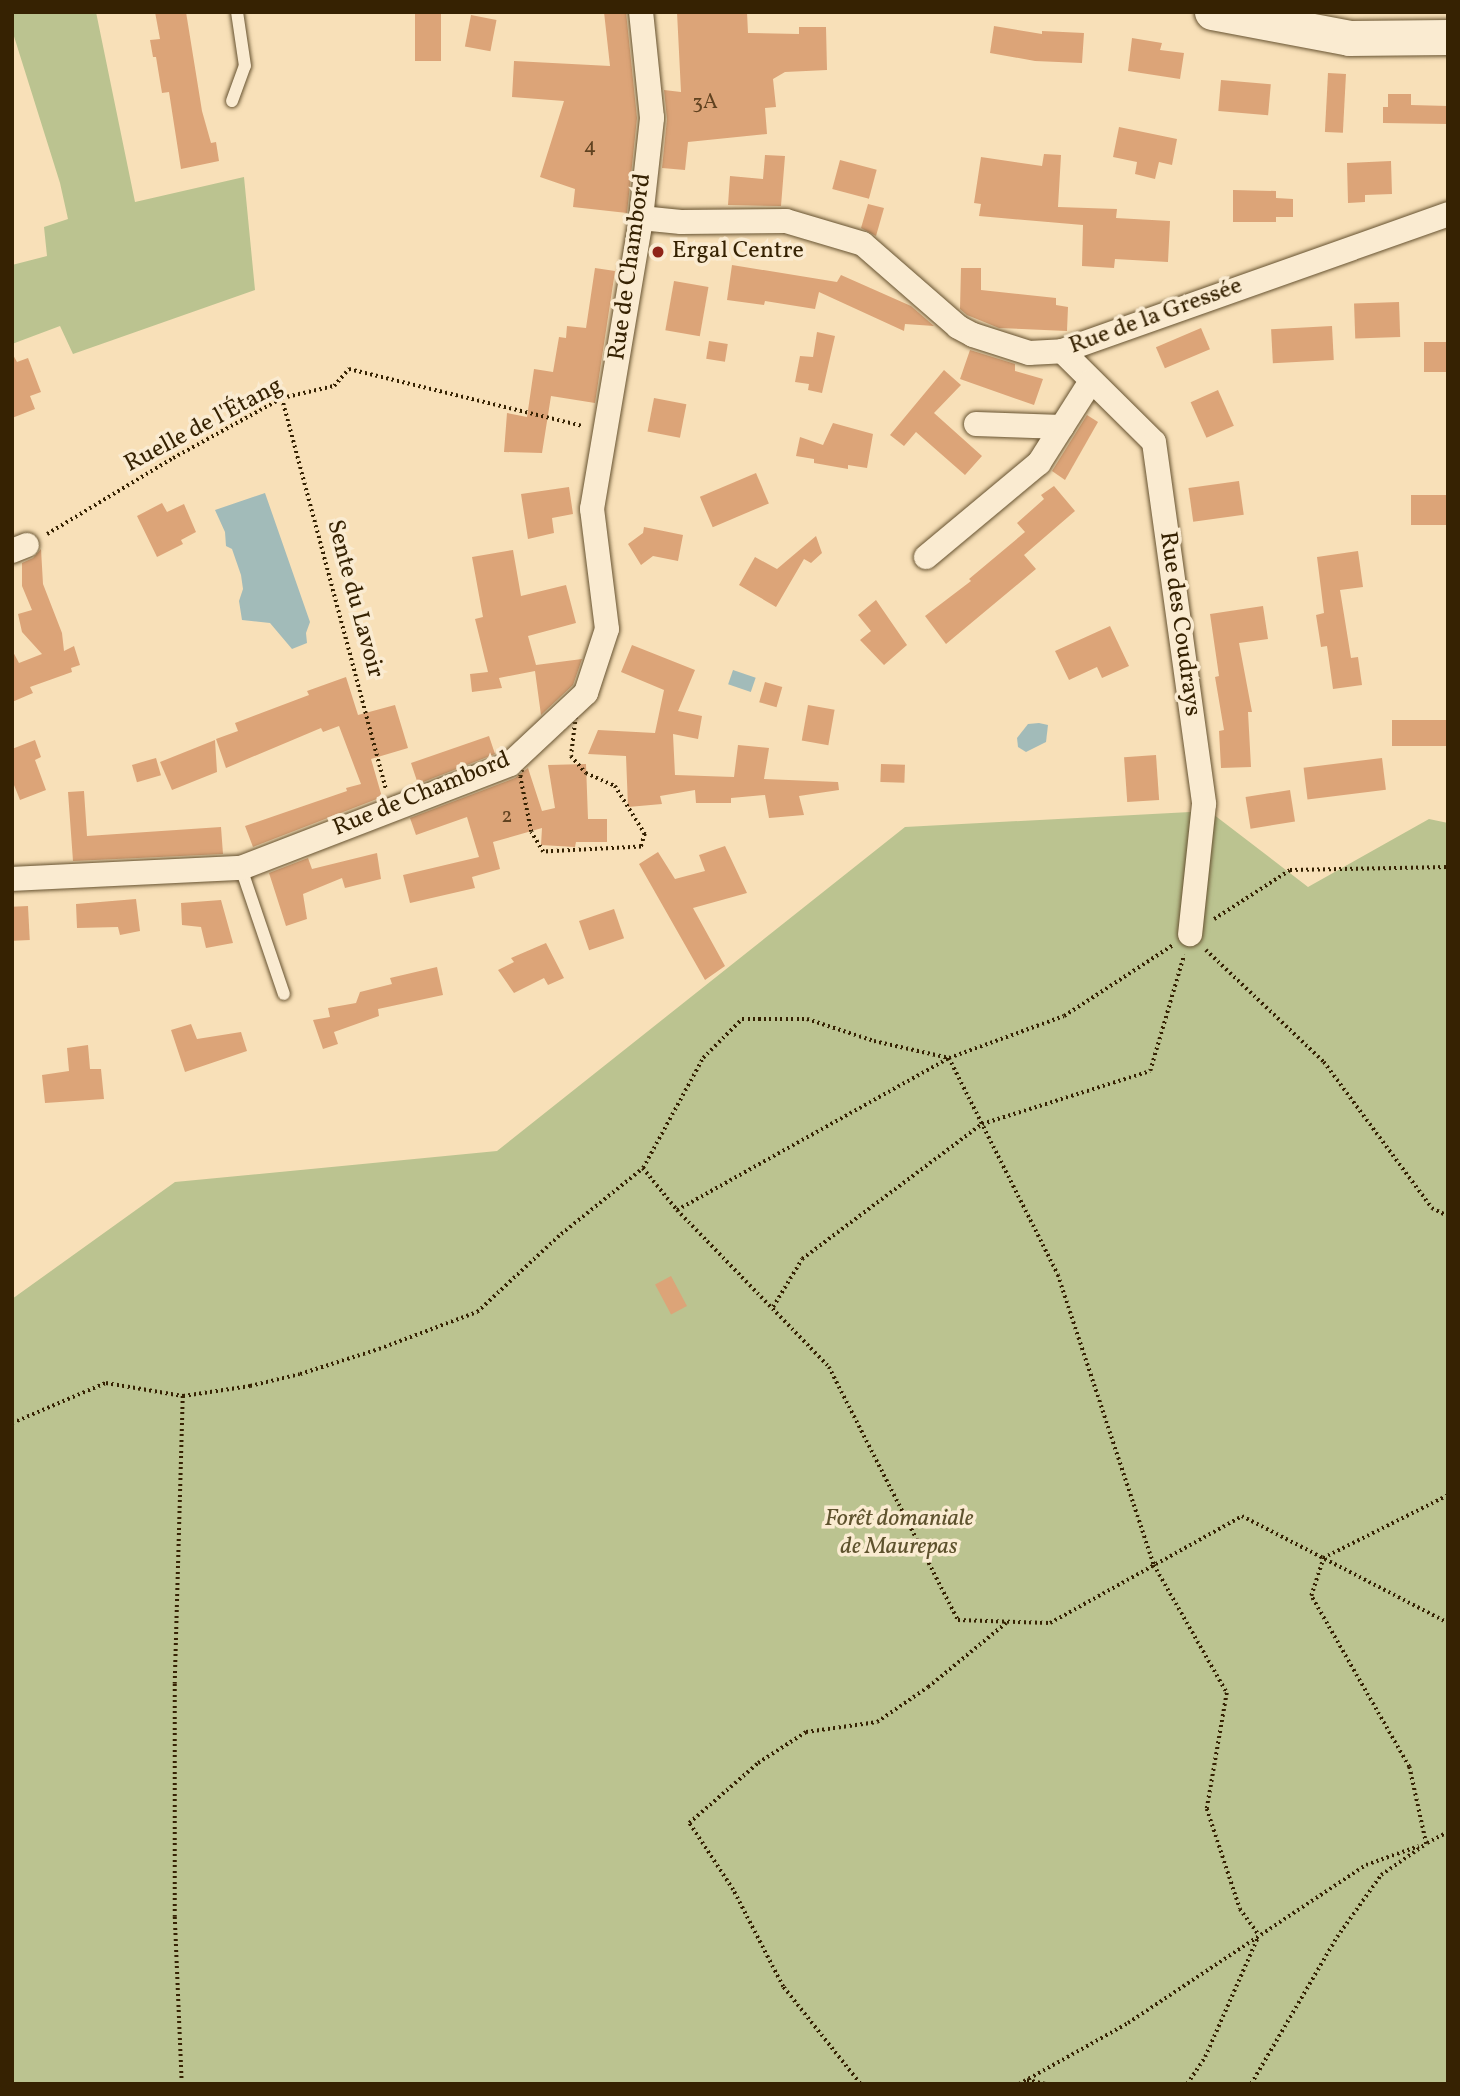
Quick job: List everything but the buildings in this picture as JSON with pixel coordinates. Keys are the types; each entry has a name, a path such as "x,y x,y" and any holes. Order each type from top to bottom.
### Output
{"street":[{"name":"Rue de Chambord","path":"12,879 242,868 510,764 586,693 607,629 592,509 641,218 652,118 641,12"},
{"path":"1212,12 1349,38 1448,37"},
{"name":"Rue de la Gressée","path":"641,218 681,222 786,221 863,244 958,327 972,335 1029,353 1062,351 1448,214"},
{"name":"Rue des Coudrays","path":"1062,351 1154,442 1204,804 1190,934"},
{"path":"926,557 1039,463 1091,381"},
{"path":"975,424 1062,427"}],"lane":[{"path":"232,101 245,66 237,12"},
{"path":"242,868 285,994"}],"path":[{"name":"Ruelle de l'Étang","path":"20,548 282,398 334,386 349,369 606,431"},
{"name":"Sente du Lavoir","path":"282,398 391,810"},
{"path":"576,717 571,756 586,773 615,786 645,834 641,847 543,852 531,832 520,777 524,761 576,717"},
{"path":"677,1210 948,1058 1064,1016 1290,870 1448,866"},
{"path":"773,1307 802,1259 982,1124 1150,1071 1190,934"},
{"path":"1190,934 1324,1062 1432,1208 1448,1216"},
{"path":"12,1423 106,1383 183,1396 250,1387 379,1349 477,1312 561,1234 643,1168 702,1058 743,1019 807,1019 874,1041 948,1058 1058,1275 1154,1566 1227,1693 1208,1810 1240,1909 1259,1935"},
{"path":"643,1168 677,1210 829,1367 958,1620 1050,1623 1242,1516 1448,1623"},
{"path":"182,2084 175,1917 175,1684 183,1396"},
{"path":"1426,1844 1409,1767 1311,1596 1323,1558 1448,1495"},
{"path":"860,2084 783,1987 733,1890 690,1823 758,1763 806,1732 877,1722 928,1687 1008,1622"},
{"path":"1251,2084 1337,1937 1381,1875 1448,1832"},
{"path":"1019,2084 1128,2023 1366,1865 1426,1844"},
{"path":"1187,2084 1205,2057 1259,1935"},
{"path":"1026,2080 1045,2084"}],"green space":[{"path":"12,12 96,12 135,202 244,177 255,290 73,354 60,326 12,344 12,265 47,256 44,227 68,219 60,183 12,30"},
{"name":"Forêt domaniale de Maurepas","path":"1209,811 1308,887 1429,819 1448,823 1448,2084 12,2084 12,1299 175,1182 497,1151 905,827"}],"water":[{"path":"265,493 310,622 306,633 307,643 292,649 270,623 242,620 239,601 243,589 241,575 232,549 226,546 225,532 215,510"},
{"path":"733,670 756,678 751,692 728,684"},
{"path":"1028,724 1048,725 1046,742 1026,752 1018,747 1017,738"}],"place":[{"name":"Ergal Centre","path":"658,252"}]}
